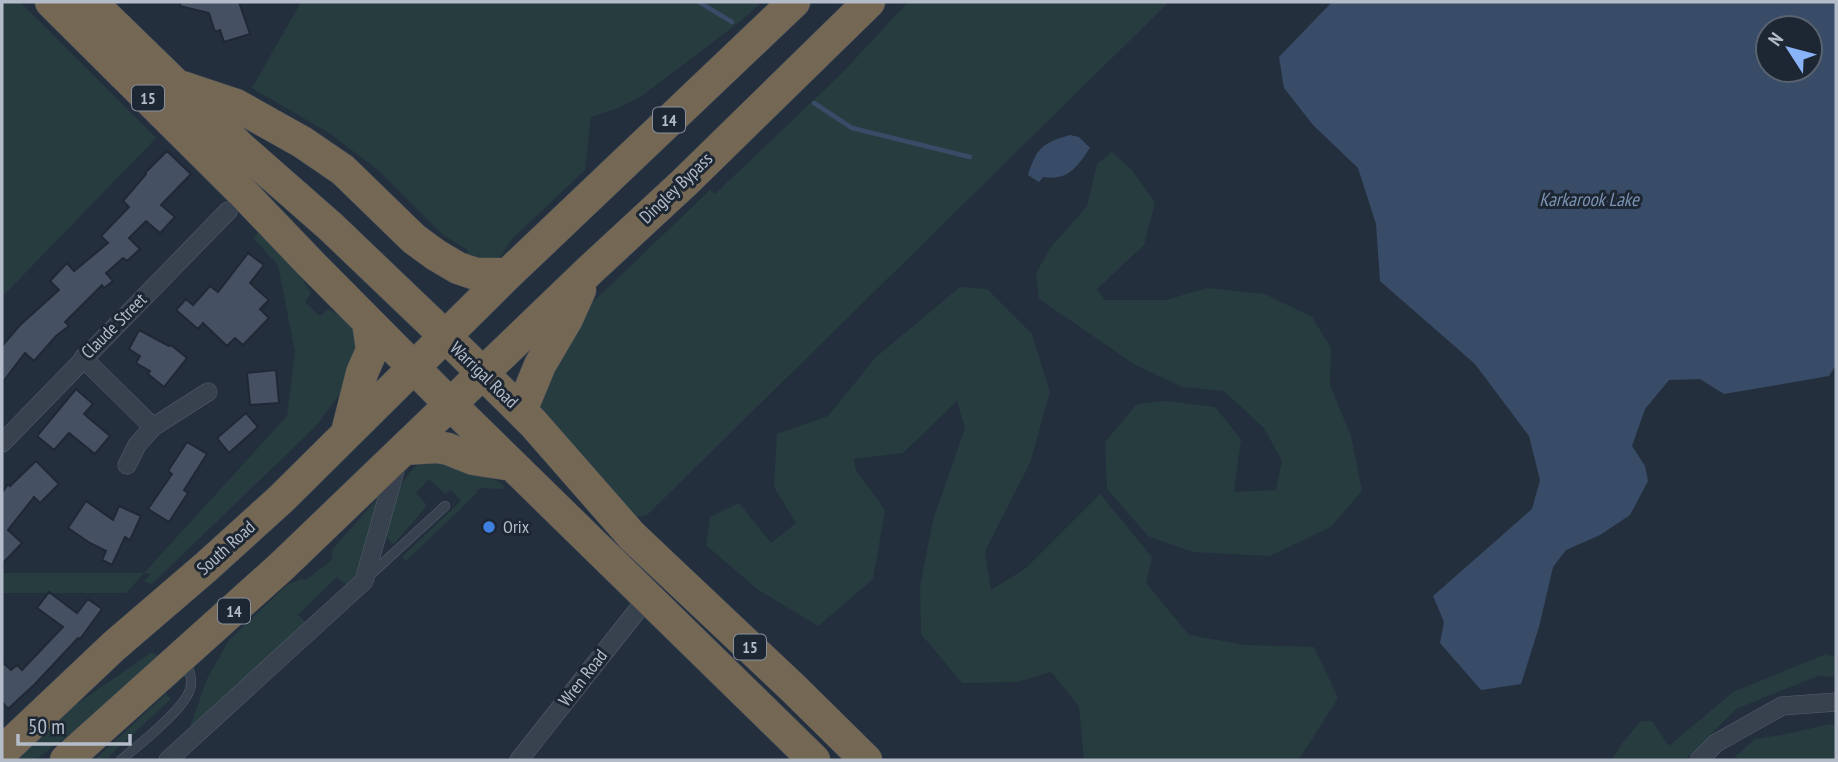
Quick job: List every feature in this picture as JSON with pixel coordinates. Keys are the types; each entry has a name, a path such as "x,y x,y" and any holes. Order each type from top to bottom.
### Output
{"highway":[{"name":"15","path":"51,2 450,404 814,760"},
{"name":"Warrigal Road","path":"91,2 241,148 331,227 445,336 521,411 632,536 866,760"},
{"name":"14","path":"445,336 794,2"},
{"name":"Dingley Bypass","path":"482,373 869,2"},
{"path":"174,84 236,105 302,142 348,174 414,239 436,256 476,274 508,274"},
{"path":"521,411 540,365 568,319 590,270"},
{"path":"347,434 362,373 373,350 368,322"},
{"name":"South Road","path":"2,751 114,646 281,499 445,336"},
{"name":"14","path":"66,760 282,566 482,373"},
{"path":"402,451 438,447 473,459 512,465"}],"street":[{"name":"Claude Street","path":"2,443 228,211"},
{"path":"83,358 153,427"},
{"path":"127,465 137,445 153,427 208,392"},
{"path":"168,760 364,581 402,451"},
{"name":"Wren Road","path":"519,760 648,597"},
{"path":"1699,760 1716,743 1782,706 1836,702"}],"lane":[{"path":"364,581 445,506"},
{"path":"121,760 185,700 191,684 185,655"}],"green space":[{"path":"2,2 20,2 156,138 2,297"},
{"path":"301,2 762,2 642,96 591,117 585,170 512,239 499,259 464,263 468,250 443,235 378,170 329,133 252,88"},
{"path":"908,2 1169,2 647,515 635,517 540,414 536,389 575,319 710,190 715,194 843,72"},
{"path":"1112,152 1131,169 1155,202 1144,245 1097,289 1105,300 1166,300 1207,288 1265,294 1312,317 1331,348 1330,385 1351,436 1362,491 1331,527 1270,556 1193,552 1148,536 1107,489 1105,442 1137,404 1167,401 1215,407 1241,439 1234,492 1276,490 1282,461 1264,428 1224,391 1182,387 1134,364 1039,299 1036,273 1051,247 1087,206 1097,164"},
{"path":"262,229 293,265 311,293 305,302 320,316 328,309 348,321 363,339 349,382 316,426 152,584 144,581 151,574 144,573 287,416 295,352 278,265 253,238"},
{"path":"960,287 987,289 1032,334 1050,392 1030,463 985,551 991,590 1026,568 1100,494 1152,557 1146,583 1189,635 1245,645 1314,647 1338,698 1300,760 1084,760 1079,706 1051,672 1018,682 962,683 921,634 920,587 933,520 965,428 957,401 903,453 854,459 856,470 885,510 873,579 818,626 757,589 706,545 710,517 739,503 771,543 796,523 774,487 777,434 828,416 876,357"},
{"path":"427,461 480,471 505,486 502,489 476,490 477,493 406,561 402,557 461,501 451,490 445,494 429,479 416,493 426,504 425,508 394,544 390,542 386,535 403,481 417,466"},
{"path":"377,499 358,573 348,586 337,577 298,615 306,622 190,727 207,679 229,640 287,585 300,579 306,580 332,560 332,550"},
{"path":"2,573 144,573 126,593 2,593"},
{"path":"152,652 158,656 76,730 35,760 15,760 68,710"},
{"path":"1826,654 1836,657 1836,677 1818,676 1736,709 1685,760 1612,760 1641,721 1652,721 1669,746 1733,692"},
{"path":"166,694 171,699 105,760 94,760"},
{"path":"1830,724 1836,726 1836,760 1741,760 1734,757 1755,739"}],"water":[{"name":"Karkarook Lake","path":"1332,2 1836,2 1836,365 1829,376 1724,394 1700,379 1669,380 1645,409 1632,446 1645,466 1648,481 1630,515 1600,535 1566,550 1553,567 1539,627 1521,684 1481,690 1440,643 1444,622 1433,596 1532,509 1540,480 1529,436 1475,364 1380,281 1376,224 1358,168 1313,125 1284,88 1279,57"},
{"path":"1070,135 1079,137 1090,148 1076,167 1065,175 1043,177 1039,182 1028,175 1034,158 1042,148"}],"building":[{"path":"180,2 239,2 250,34 224,42 220,30 215,32 209,13 180,6"},
{"path":"167,151 191,174 161,205 175,217 160,233 146,221 129,238 140,249 127,261 123,258 106,273 113,281 104,288 102,285 65,322 69,326 56,336 34,361 25,353 2,383 2,346 20,325 59,290 50,281 67,263 74,271 108,243 101,236 129,207 123,201"},
{"path":"248,253 264,265 250,283 269,300 260,309 269,318 243,345 235,338 227,346 203,323 198,329 176,310 186,299 193,305 210,286 218,292"},
{"path":"139,330 171,345 187,358 164,387 148,374 150,371 136,363 140,356 129,349"},
{"path":"276,370 279,403 250,405 247,373"},
{"path":"76,389 93,404 84,414 110,436 95,454 69,433 54,450 37,436"},
{"path":"246,413 258,427 229,453 217,438"},
{"path":"187,442 207,454 184,490 188,493 169,522 148,509 172,474 168,471"},
{"path":"36,461 59,484 40,503 34,497 8,530 22,543 2,564 2,493 8,484 10,486"},
{"path":"86,501 113,520 119,506 141,516 130,540 125,537 112,565 102,560 106,551 68,528"},
{"path":"49,592 77,613 88,599 102,609 80,639 78,638 8,709 2,702 2,662 11,670 17,665 22,670 63,627 37,608"}],"waterway":[{"path":"699,2 732,22"},
{"path":"814,103 852,128 970,157"}],"place":[{"name":"Orix","path":"489,527"}]}
